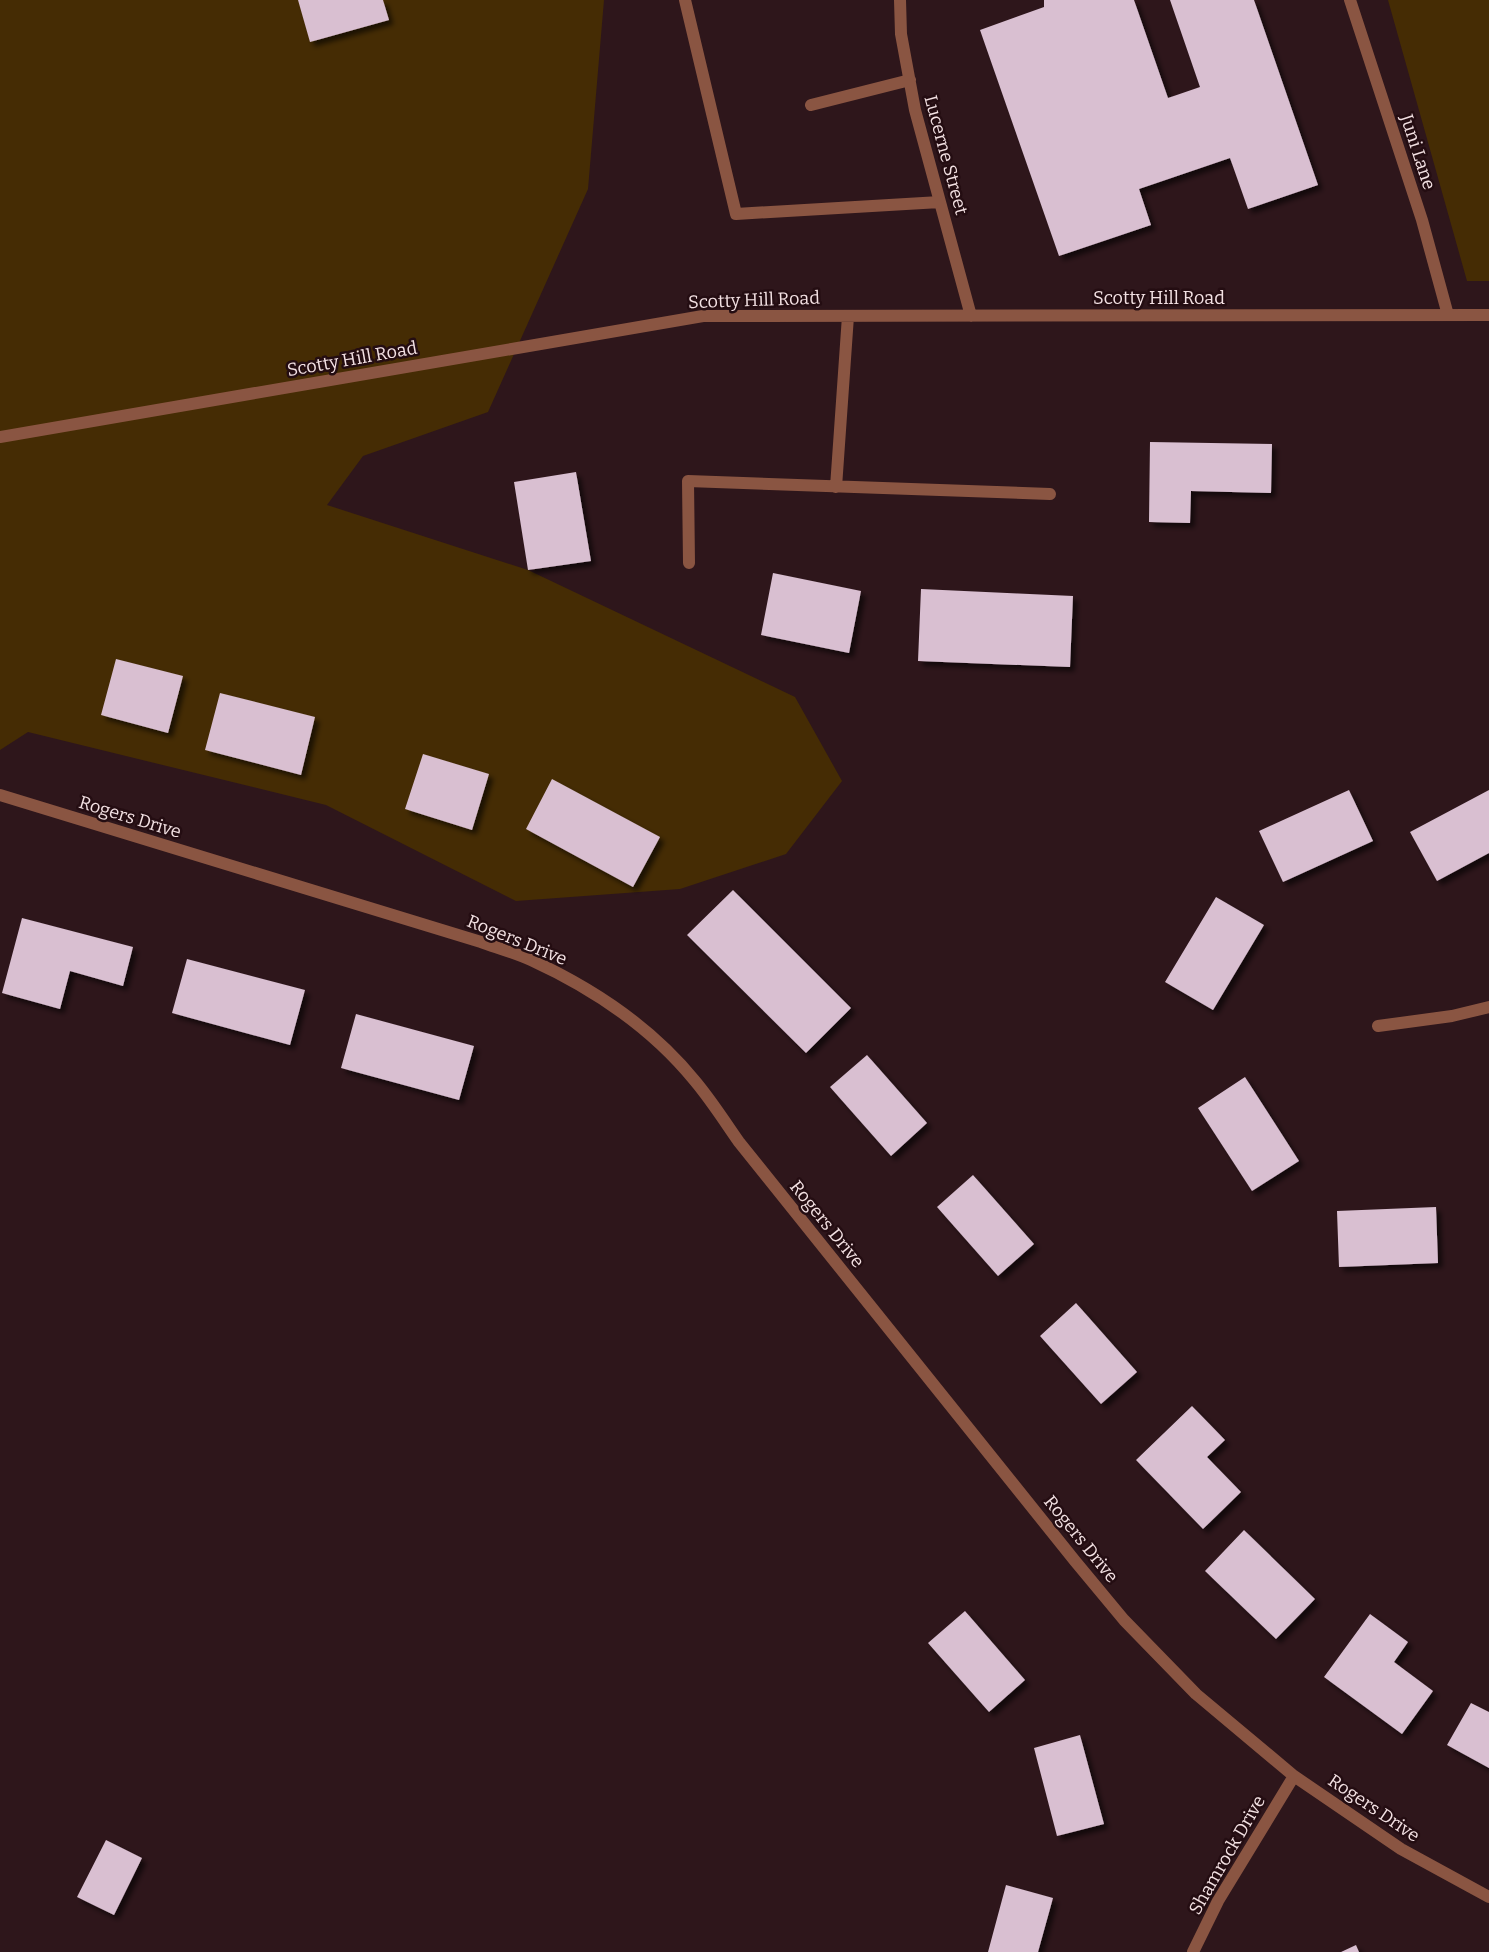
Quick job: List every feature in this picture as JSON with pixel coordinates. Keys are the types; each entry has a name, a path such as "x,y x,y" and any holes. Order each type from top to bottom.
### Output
{"street":[{"path":"685,0 736,214 940,202"},
{"name":"Lucerne Street","path":"900,0 901,34 916,110 971,316"},
{"name":"Juni Lane","path":"1350,0 1422,220 1448,316"},
{"path":"811,105 910,80"},
{"name":"Scotty Hill Road","path":"0,437 703,316 1489,315"},
{"path":"836,487 848,316"},
{"path":"689,563 688,481 1050,494"},
{"name":"Rogers Drive","path":"0,795 481,942 530,959 575,982 619,1010 659,1043 694,1080 746,1150 1074,1561 1124,1620 1196,1694 1294,1776 1401,1849 1489,1897"},
{"path":"1378,1026 1452,1016 1489,1007"},
{"name":"Shamrock Drive","path":"1193,1952 1218,1901 1294,1776"}],"shaded area":[{"path":"0,0 604,0 588,189 488,412 363,456 327,505 528,570 795,697 842,781 786,854 680,889 516,901 326,805 28,732 0,750"},
{"path":"1388,0 1489,0 1489,281 1467,281"}],"building":[{"path":"298,0 383,0 389,20 310,42"},
{"path":"1044,0 1134,0 1168,98 1200,87 1170,0 1254,0 1318,185 1248,209 1230,158 1139,189 1151,225 1059,256 980,30 1044,7"},
{"path":"1150,442 1272,444 1271,493 1191,491 1190,523 1149,522"},
{"path":"576,472 591,561 528,570 514,482"},
{"path":"773,573 861,591 849,653 761,635"},
{"path":"921,589 1073,596 1070,667 918,661"},
{"path":"116,659 183,676 168,733 101,715"},
{"path":"220,693 315,717 301,775 205,750"},
{"path":"423,754 489,774 472,830 405,809"},
{"path":"552,779 660,837 633,887 526,829"},
{"path":"1349,790 1373,841 1283,882 1259,831"},
{"path":"1489,790 1489,853 1437,881 1410,832"},
{"path":"733,890 851,1008 806,1053 687,935"},
{"path":"1216,897 1264,925 1213,1010 1165,982"},
{"path":"22,918 133,947 123,986 70,971 60,1009 2,993"},
{"path":"187,959 305,990 290,1045 172,1013"},
{"path":"356,1014 474,1046 459,1100 341,1068"},
{"path":"867,1055 927,1123 891,1156 830,1087"},
{"path":"1245,1077 1299,1161 1252,1191 1198,1108"},
{"path":"973,1175 1034,1244 998,1276 937,1207"},
{"path":"1436,1207 1438,1263 1339,1267 1337,1211"},
{"path":"1076,1303 1137,1372 1101,1404 1040,1336"},
{"path":"1192,1406 1225,1440 1207,1457 1241,1492 1203,1529 1136,1460"},
{"path":"1244,1530 1315,1599 1276,1639 1205,1571"},
{"path":"965,1611 1025,1680 989,1712 928,1643"},
{"path":"1370,1614 1408,1642 1394,1662 1433,1691 1402,1734 1324,1677"},
{"path":"1471,1703 1489,1712 1489,1768 1447,1745"},
{"path":"1080,1735 1104,1824 1057,1836 1034,1748"},
{"path":"106,1840 142,1858 114,1915 77,1897"},
{"path":"1006,1885 1053,1898 1038,1952 988,1952"},
{"path":"1356,1945 1359,1952 1341,1952"}]}
